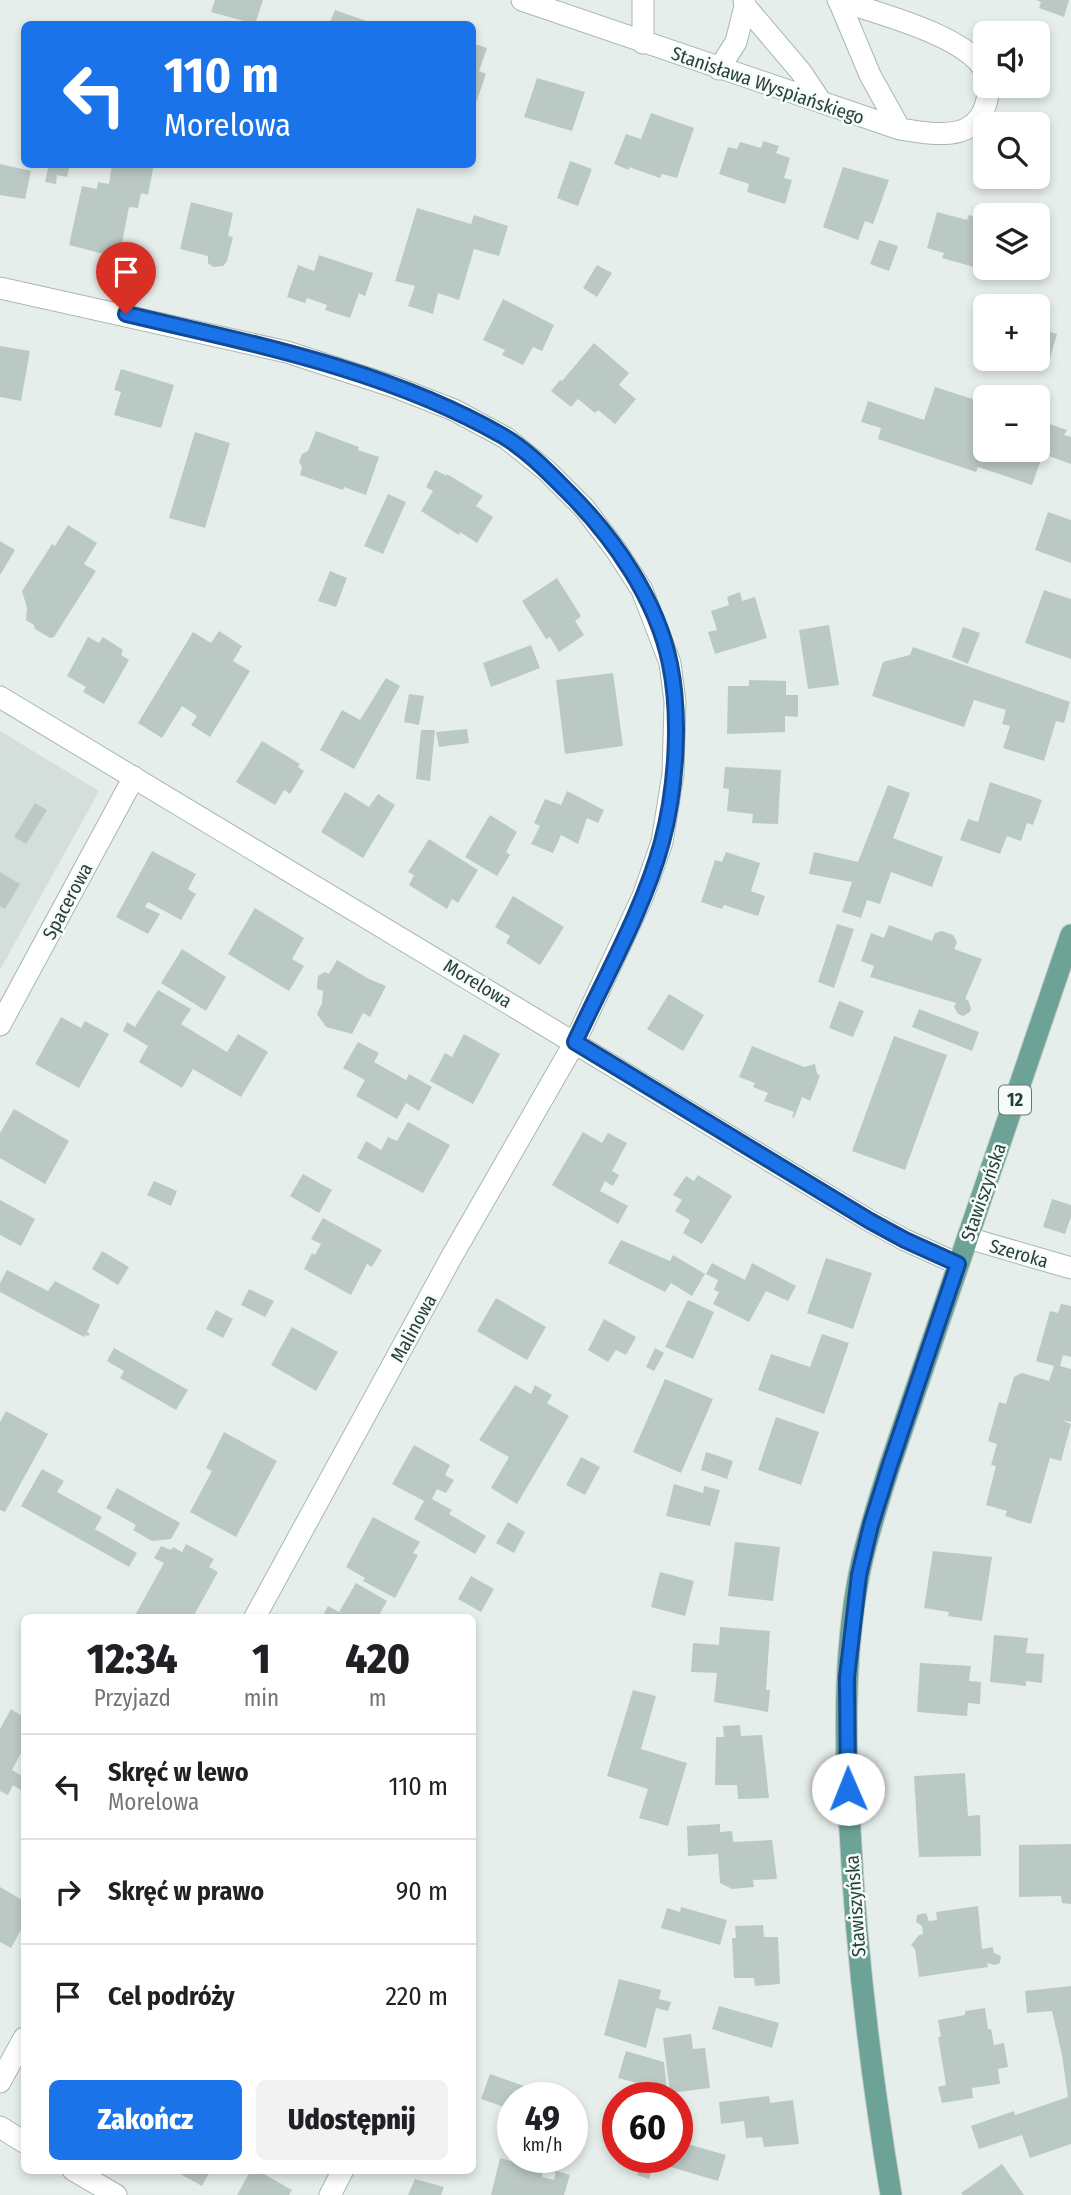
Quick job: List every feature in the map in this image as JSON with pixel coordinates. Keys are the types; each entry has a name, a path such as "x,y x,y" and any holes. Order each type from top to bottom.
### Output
{"main road":[{"name":"Stawiszyńska","path":"891,2195 877,2109 856,1929 848,1789 847,1677 859,1575 871,1525 1071,935"}],"street":[{"name":"Stanisława Wyspiańskiego","path":"522,0 900,129 955,135 974,125 988,98"},
{"path":"643,0 643,43"},
{"path":"838,0 947,38 973,56"},
{"path":"838,0 870,75 900,129"},
{"path":"719,69 736,42 744,3"},
{"path":"744,3 801,72 821,102"},
{"name":"Malinowa","path":"0,288 287,352 396,387 442,405 506,438 547,471 601,529 642,590 670,663 675,702 673,774 662,842 643,896 575,1042 452,1256 257,1614"},
{"name":"Morelowa","path":"0,697 870,1221 958,1264"},
{"name":"Spacerowa","path":"0,1024 134,777"},
{"name":"Szeroka","path":"968,1238 1071,1268"},
{"path":"0,2082 21,2044"},
{"path":"0,2127 21,2140"},
{"path":"80,2174 116,2195"},
{"path":"330,2195 341,2174"}],"shaded area":[{"path":"0,731 99,791 0,970"}],"building":[{"path":"215,0 263,0 256,21 244,21 211,12"},
{"path":"1036,0 1069,0 1064,17 1039,8 1041,2"},
{"path":"335,10 366,21 330,21"},
{"path":"476,44 487,48 479,71 486,74 476,103"},
{"path":"537,78 585,92 572,131 524,117"},
{"path":"651,113 694,128 677,178 662,174 660,178 614,164 626,134 641,139"},
{"path":"763,141 779,146 776,153 790,158 784,178 792,180 785,204 747,192 749,184 719,174 728,147 737,149 740,142 761,148"},
{"path":"570,161 592,169 578,206 557,198"},
{"path":"0,164 31,171 25,199 0,195"},
{"path":"843,167 889,180 873,224 865,221 858,240 823,227"},
{"path":"48,168 69,168 67,177 57,175 56,184 45,182"},
{"path":"111,168 153,168 148,195 141,193 138,208 129,207 119,258 69,245 82,186 97,189 98,182 109,184"},
{"path":"191,202 233,213 228,236 233,237 227,261 223,266 213,267 208,263 208,256 180,249"},
{"path":"417,208 471,224 474,215 508,226 499,256 474,249 459,300 438,293 433,314 408,306 415,286 395,281"},
{"path":"937,212 967,220 969,215 973,216 973,267 942,258 944,253 927,248"},
{"path":"879,240 898,246 889,271 870,264"},
{"path":"319,255 373,273 365,296 359,293 350,318 325,310 327,305 307,298 305,303 287,297 298,265 314,271"},
{"path":"597,265 612,273 597,297 583,288"},
{"path":"503,299 554,325 542,351 533,347 523,365 502,355 505,350 483,340"},
{"path":"1050,332 1057,334 1050,358"},
{"path":"594,343 629,373 619,385 636,399 615,424 578,399 571,407 551,391"},
{"path":"0,346 30,351 21,401 0,397"},
{"path":"121,369 174,385 161,428 114,415 121,392 114,390"},
{"path":"935,387 973,399 973,462 1040,462 1032,485 978,467 976,472 878,439 881,428 861,422 868,401 924,420"},
{"path":"1050,424 1067,430 1064,435 1071,437 1071,464 1050,456"},
{"path":"316,431 379,457 366,495 300,475 302,467 299,462 302,454 308,451"},
{"path":"195,432 230,443 205,528 169,518"},
{"path":"435,470 447,474 483,496 476,506 493,517 477,543 421,511 433,491 426,487"},
{"path":"388,494 406,502 383,554 364,546"},
{"path":"1048,512 1071,520 1071,563 1035,550"},
{"path":"68,525 97,543 84,564 96,571 54,637 50,638 26,620 27,608 22,591 52,544 55,546"},
{"path":"0,541 15,550 0,575"},
{"path":"330,571 347,578 336,607 318,601"},
{"path":"557,578 581,616 575,621 584,635 559,652 550,637 546,639 522,601"},
{"path":"1044,590 1071,599 1071,659 1025,643"},
{"path":"740,592 742,601 755,597 767,638 715,654 708,632 717,630 711,611 729,605 727,597"},
{"path":"829,625 839,685 808,689 799,630"},
{"path":"963,627 980,633 968,664 952,657"},
{"path":"219,631 242,646 233,661 250,671 210,737 191,725 197,716 182,706 162,738 138,723 193,632 211,643"},
{"path":"88,637 99,643 103,637 123,650 121,655 129,660 104,704 83,692 86,687 67,676"},
{"path":"531,645 540,668 491,687 483,663"},
{"path":"913,647 1070,702 1064,723 1056,721 1044,761 1003,748 1010,726 1002,724 1006,710 974,700 964,727 872,696 883,662 910,655"},
{"path":"613,673 623,746 565,754 556,680"},
{"path":"386,678 400,686 354,769 320,750 342,710 360,720"},
{"path":"749,680 786,681 786,695 798,695 798,717 785,716 785,732 727,734 728,686 749,686"},
{"path":"409,694 424,696 419,725 404,722"},
{"path":"467,729 469,743 439,747 436,732"},
{"path":"421,730 435,730 430,781 416,779"},
{"path":"262,741 300,764 298,767 304,771 290,794 284,790 275,805 236,782"},
{"path":"725,767 781,770 778,824 752,823 753,814 727,811 729,789 723,788"},
{"path":"990,782 1042,800 1033,825 1027,823 1021,841 1007,836 1000,854 960,840 968,819 978,822"},
{"path":"888,785 910,793 893,838 943,857 932,887 891,872 880,904 867,900 861,918 842,912 852,882 809,874 814,852 858,862"},
{"path":"567,791 604,810 598,823 587,818 578,844 561,835 553,853 531,844 540,826 534,823 545,799 561,805"},
{"path":"345,792 369,807 378,794 395,805 363,858 321,832"},
{"path":"35,803 47,810 26,844 14,837"},
{"path":"490,815 517,832 506,852 510,855 497,876 465,857"},
{"path":"429,839 478,870 458,903 452,899 447,909 409,885 414,875 408,872"},
{"path":"152,851 196,874 188,889 196,894 181,920 148,902 145,907 160,914 148,934 116,917"},
{"path":"726,852 760,863 751,891 765,896 758,916 724,905 722,909 701,902 715,860 722,862"},
{"path":"0,872 20,884 5,909 0,906"},
{"path":"513,896 564,927 540,965 506,943 510,936 495,927"},
{"path":"255,908 304,938 292,959 304,966 289,991 228,954"},
{"path":"837,924 854,929 834,988 818,982"},
{"path":"889,925 932,941 935,933 942,931 953,935 957,942 954,949 982,959 965,999 968,1000 970,1012 963,1016 958,1014 954,1007 956,1003 870,977 874,966 861,961 871,933 884,938"},
{"path":"182,949 226,977 206,1011 161,983"},
{"path":"337,960 386,986 370,1017 363,1013 352,1034 326,1027 317,1014 323,991 317,989 318,976 325,972 329,974"},
{"path":"158,990 191,1009 181,1024 227,1052 238,1034 268,1052 241,1097 193,1069 182,1088 139,1062 148,1046 123,1031 127,1022 135,1027"},
{"path":"669,994 704,1015 683,1051 647,1029"},
{"path":"839,1001 864,1011 853,1037 829,1028"},
{"path":"919,1009 979,1032 972,1051 912,1027"},
{"path":"61,1017 81,1028 85,1021 109,1034 79,1088 35,1064"},
{"path":"464,1034 500,1054 473,1104 430,1081 445,1053 452,1057"},
{"path":"894,1036 947,1055 905,1170 852,1151"},
{"path":"358,1042 379,1053 374,1062 406,1080 409,1074 432,1087 419,1111 406,1103 397,1119 356,1096 365,1080 343,1068"},
{"path":"752,1046 804,1067 815,1064 817,1074 820,1075 818,1081 810,1101 802,1097 794,1118 794,1112 764,1101 768,1093 753,1087 755,1083 739,1077"},
{"path":"14,1109 69,1141 45,1184 0,1158 0,1133"},
{"path":"408,1122 450,1145 423,1193 357,1158 366,1141 381,1150 388,1137 397,1141"},
{"path":"583,1132 602,1143 608,1133 627,1143 612,1171 619,1175 613,1186 605,1181 600,1191 628,1206 618,1224 552,1185"},
{"path":"303,1174 332,1190 319,1213 290,1196"},
{"path":"698,1175 732,1196 702,1244 683,1233 690,1220 675,1211 682,1200 673,1195 686,1176 694,1181"},
{"path":"154,1181 177,1191 171,1206 147,1195"},
{"path":"1052,1199 1071,1205 1071,1217 1065,1234 1043,1227"},
{"path":"0,1200 35,1219 21,1246 0,1235"},
{"path":"323,1218 382,1250 372,1267 367,1264 351,1295 304,1269 312,1253 315,1255 321,1244 311,1239"},
{"path":"621,1240 670,1261 673,1255 705,1274 692,1296 671,1283 665,1292 608,1263"},
{"path":"102,1251 129,1267 118,1285 92,1269"},
{"path":"826,1258 872,1273 853,1329 807,1313"},
{"path":"712,1263 745,1280 752,1263 796,1286 788,1301 766,1291 749,1322 713,1304 719,1292 714,1290 718,1280 706,1274"},
{"path":"7,1270 48,1291 55,1281 100,1305 87,1332 90,1334 84,1337 0,1292 0,1283"},
{"path":"249,1289 274,1301 265,1317 241,1305"},
{"path":"496,1298 546,1327 527,1360 477,1331"},
{"path":"688,1300 714,1312 693,1359 665,1347"},
{"path":"1061,1304 1071,1306 1071,1357 1063,1355 1060,1366 1071,1369 1071,1422 1062,1420 1071,1424 1061,1461 1050,1458 1031,1524 1005,1516 1007,1511 986,1505 996,1466 991,1465 997,1444 988,1441 999,1402 1006,1404 1014,1377 1022,1373 1049,1381 1054,1366 1036,1361 1050,1311 1058,1313"},
{"path":"216,1310 233,1319 223,1338 206,1329"},
{"path":"604,1319 636,1337 626,1355 616,1350 608,1362 588,1350"},
{"path":"292,1327 338,1352 316,1391 271,1365"},
{"path":"822,1334 849,1343 824,1414 758,1390 771,1354 810,1367"},
{"path":"114,1348 188,1390 176,1410 120,1378 124,1371 107,1361"},
{"path":"655,1348 664,1353 654,1371 646,1367"},
{"path":"665,1379 713,1399 681,1473 633,1452"},
{"path":"515,1385 531,1394 535,1385 552,1395 547,1403 569,1416 517,1504 491,1488 509,1457 479,1440"},
{"path":"6,1411 48,1434 5,1512 0,1510 0,1422"},
{"path":"776,1417 819,1432 801,1485 758,1470"},
{"path":"224,1432 277,1461 236,1537 190,1512 212,1471 206,1468"},
{"path":"414,1445 450,1465 445,1475 454,1480 446,1493 437,1489 432,1499 452,1510 449,1514 486,1536 475,1554 414,1519 424,1501 392,1484"},
{"path":"706,1452 733,1461 727,1479 701,1470"},
{"path":"581,1457 600,1467 585,1495 566,1485"},
{"path":"42,1469 64,1481 57,1492 102,1517 95,1529 137,1553 129,1567 21,1506"},
{"path":"674,1484 703,1493 704,1486 720,1490 710,1526 666,1516"},
{"path":"117,1488 180,1523 171,1539 152,1541 133,1530 136,1525 106,1508"},
{"path":"373,1517 420,1542 413,1553 418,1555 395,1598 363,1581 365,1578 346,1567"},
{"path":"508,1522 525,1532 514,1553 496,1543"},
{"path":"735,1542 780,1547 773,1601 728,1596"},
{"path":"186,1544 214,1559 209,1567 218,1572 195,1614 136,1614 164,1563 154,1558 161,1546 171,1550 173,1547 182,1552"},
{"path":"933,1551 992,1557 982,1621 948,1616 949,1612 924,1608"},
{"path":"660,1572 694,1581 685,1616 651,1607"},
{"path":"471,1576 494,1589 481,1612 458,1599"},
{"path":"356,1583 387,1601 380,1614 324,1614 328,1606 339,1612"},
{"path":"720,1627 770,1631 766,1690 770,1690 768,1712 714,1702 717,1673 691,1672 693,1643 719,1645"},
{"path":"994,1635 1028,1638 1026,1653 1044,1654 1042,1683 1026,1681 1026,1686 990,1682"},
{"path":"920,1663 971,1666 969,1681 981,1682 980,1704 968,1703 967,1716 917,1712"},
{"path":"633,1690 656,1696 641,1749 687,1763 668,1826 639,1818 648,1789 607,1776"},
{"path":"11,1709 21,1715 21,1753 12,1770 21,1775 21,1790 13,1785 8,1795 0,1791 0,1729"},
{"path":"740,1725 741,1736 762,1735 769,1798 738,1799 737,1785 715,1785 716,1737 724,1737 723,1726"},
{"path":"965,1773 968,1816 980,1815 981,1856 919,1857 914,1776"},
{"path":"720,1824 720,1832 732,1831 733,1842 772,1840 777,1879 753,1880 754,1887 732,1889 720,1883 718,1854 688,1856 687,1826"},
{"path":"1071,1844 1071,1904 1062,1903 1061,1896 1019,1897 1019,1845"},
{"path":"0,1887 21,1899 21,1930 11,1948 0,1942"},
{"path":"978,1906 982,1949 993,1947 994,1953 1001,1956 1000,1963 987,1963 988,1967 919,1977 915,1949 911,1945 923,1934 922,1926 916,1922 917,1915 926,1913 929,1921 937,1920 936,1912"},
{"path":"681,1907 727,1920 720,1945 661,1928 667,1908 680,1912"},
{"path":"763,1925 764,1937 778,1937 780,1984 755,1986 754,1978 734,1978 732,1938 736,1938 735,1926"},
{"path":"619,1979 661,1990 659,1999 671,2002 668,2011 656,2008 646,2048 604,2035"},
{"path":"1071,1986 1071,2144 1030,2158 1022,2135 979,2149 971,2126 1068,2097 1052,2011 1027,2013 1025,1991"},
{"path":"719,2006 779,2023 772,2048 712,2029"},
{"path":"985,2008 994,2045 1004,2043 1008,2067 998,2069 1000,2084 972,2088 973,2098 942,2103 938,2087 946,2085 938,2020"},
{"path":"691,2034 693,2049 705,2048 710,2088 693,2090 693,2082 669,2082 663,2038"},
{"path":"626,2051 664,2062 666,2082 633,2082 618,2078"},
{"path":"490,2074 513,2082 497,2082 497,2104 481,2099"},
{"path":"769,2096 770,2103 793,2100 799,2144 764,2147 762,2137 746,2138 744,2121 721,2124 719,2102"},
{"path":"693,2146 726,2155 718,2181 691,2173"},
{"path":"1002,2164 1024,2195 961,2193"},
{"path":"497,2170 497,2173 543,2173 542,2177 554,2180 556,2173 570,2175 564,2195 491,2195"},
{"path":"638,2173 651,2173 649,2179"},
{"path":"180,2174 209,2174 202,2186"},
{"path":"249,2174 264,2174 292,2190 289,2195 237,2195"},
{"path":"415,2179 444,2187 441,2195 408,2195"}],"route":[{"path":"126,314 287,352 396,387 454,410 506,438 547,471 585,509 642,590 670,663 675,702 673,774 662,842 643,896 575,1042 870,1221 958,1264 889,1468 859,1575 847,1677 848,1789"}]}
